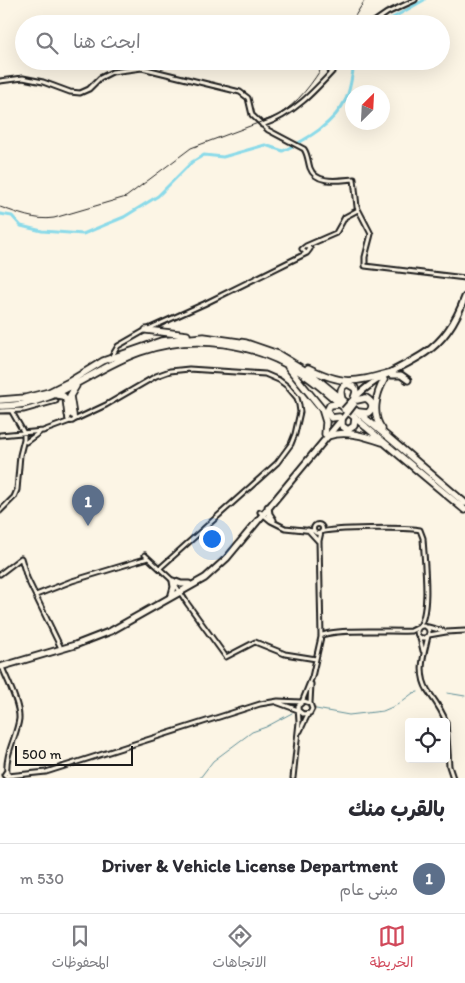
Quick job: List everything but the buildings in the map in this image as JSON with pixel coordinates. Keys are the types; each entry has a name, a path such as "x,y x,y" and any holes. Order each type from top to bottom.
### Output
{"highway":[{"path":"146,330 154,329 194,337 246,343 273,352 330,378 343,381 390,374"},
{"path":"2,399 33,397 55,389 91,367 116,356 162,341 194,337"},
{"path":"193,346 200,342"},
{"path":"55,398 116,356 167,345 200,342 259,352 281,361 306,376 341,402 357,411 449,487 465,503"},
{"path":"167,345 176,347"},
{"path":"116,356 128,360"},
{"path":"281,361 291,370 321,407 326,419 327,435 339,432 385,444"},
{"path":"294,362 312,374 385,444 465,510"},
{"path":"384,380 376,397 377,417 381,428 388,437"},
{"path":"71,418 70,396 79,382"},
{"path":"341,402 343,386 348,384 353,386 356,390 354,401 366,398 372,405 368,413 357,411"},
{"path":"0,406 12,409 42,403 63,396 66,399 71,418"},
{"path":"341,402 330,405 327,412 330,418 341,418 342,426 348,430 354,426 356,418"}],"main road":[{"path":"1,665 75,645 108,632 209,574 226,557 354,401 370,384 428,355 443,341 455,325 464,302"},
{"path":"354,401 390,374 400,374 408,380"},
{"path":"261,514 309,456"},
{"path":"268,507 273,521"},
{"path":"261,514 262,518 273,521"},
{"path":"1,665 107,630 180,591 213,569 226,557"},
{"path":"172,594 175,581 189,584"}],"street":[{"path":"384,15 416,0"},
{"path":"0,81 26,79 46,83 70,92 80,93 87,90 98,79 112,72 127,70"},
{"path":"150,70 238,92 248,98 252,115 262,125 272,133 301,146 306,151 311,170 317,177 325,180 354,179 358,210 371,234 365,266 465,278"},
{"path":"262,125 282,116 293,108 318,87 334,70"},
{"path":"294,259 303,247 308,247 336,233 345,217 358,210"},
{"path":"154,329 309,252 308,247"},
{"path":"302,249 306,253"},
{"path":"116,356 118,346 146,330"},
{"path":"24,443 43,431 62,424 71,418 82,416 106,405 156,376 177,370 189,369 262,374 279,380 287,386 297,398 300,408 291,444 261,478 161,568"},
{"path":"0,411 12,409 24,433 24,443"},
{"path":"0,435 43,431"},
{"path":"0,511 14,497 17,490 20,457 29,433"},
{"path":"16,434 22,438 24,443"},
{"path":"273,521 286,528 315,532 340,530 420,530 423,538 425,621 430,630 423,654"},
{"path":"298,529 318,524 340,530"},
{"path":"315,526 315,532 319,541"},
{"path":"318,648 321,636 319,541 322,526"},
{"path":"308,530 319,541"},
{"path":"36,595 57,586 147,556 175,581 191,608 226,657 253,642 285,654 316,659"},
{"path":"0,574 20,558 27,578 60,646"},
{"path":"425,621 417,631 423,645 422,669 424,683 444,718"},
{"path":"321,624 327,630 340,632"},
{"path":"298,736 312,707 310,703 312,677 321,624"},
{"path":"321,636 327,633 340,632 411,631 424,625 446,632"},
{"path":"401,632 418,635 422,638 446,632 465,631"},
{"path":"1,665 17,711 17,720 5,775 21,776 54,770 229,714 280,700 306,701 310,703"},
{"path":"293,778 298,736 298,706 312,677"},
{"path":"273,702 283,704 303,714 310,713"},
{"path":"449,763 453,778"}],"waterway":[{"path":"398,15 424,0"},
{"path":"0,214 12,216 21,226 42,231 83,234 124,217 158,196 192,162 204,155 223,157 265,145 283,151 310,136 327,123 341,108 348,95 353,70"},
{"path":"316,709 349,715 383,711 397,705 413,693 418,692"},
{"path":"447,693 465,696"},
{"path":"200,778 213,761 252,732 292,713"}],"railway":[{"path":"356,15 365,0"},
{"path":"0,207 27,216 47,219 126,197 191,148 277,116 292,105 320,70"}],"place":[{"name":"Driver & Vehicle License Department","path":"88,526"}]}
